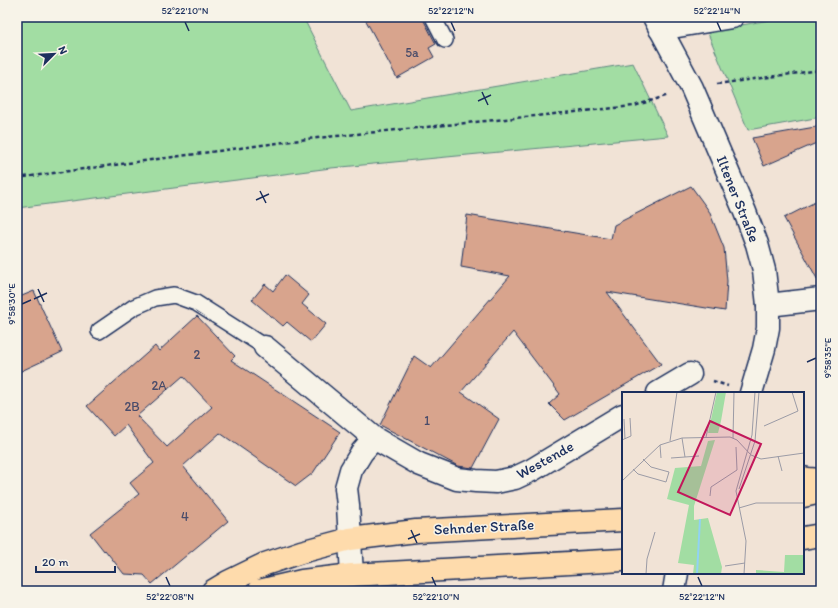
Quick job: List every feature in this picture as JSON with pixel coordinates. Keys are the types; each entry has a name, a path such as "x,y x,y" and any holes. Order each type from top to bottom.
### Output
{"main road":[{"path":"804,478 821,480"},
{"path":"804,496 821,492"},
{"name":"Sehnder Straße","path":"213,591 265,564 301,552 350,539 416,531 622,520"},
{"path":"804,538 821,535"},
{"path":"259,591 302,581 352,575 622,560"}],"street":[{"path":"657,23 732,17"},
{"name":"Iltener Straße","path":"657,23 692,88 745,212 757,244 764,270 768,305 768,328 764,349 751,392"},
{"path":"768,305 821,298"},
{"name":"Westende","path":"265,347 374,438 419,464 457,479 496,482 515,478 532,470 622,416"},
{"path":"660,392 690,374"},
{"path":"352,575 346,488 352,470 362,452 374,438"},
{"path":"674,591 677,574"}],"lane":[{"path":"433,17 445,40"},
{"path":"99,331 134,307 155,298 174,295 196,302 265,347"}],"path":[{"path":"17,178 307,139 634,106 692,88 821,70"},
{"path":"690,374 748,392"}],"green space":[{"path":"17,17 303,17 351,111 633,63 668,136 331,168 17,208"},
{"path":"787,17 821,17 821,117 748,130 707,31"}],"building":[{"path":"364,17 422,17 436,44 429,48 434,57 397,78"},
{"path":"821,126 821,141 764,166 752,138"},
{"path":"691,186 709,211 724,248 727,281 725,311 607,292 661,364 565,420 549,404 560,394 513,332 461,392 499,419 473,468 458,466 380,425 414,356 431,368 510,276 461,267 467,215 611,239 614,225"},
{"path":"821,199 821,286 784,218"},
{"path":"285,275 309,295 302,304 326,324 311,342 287,322 283,326 252,300 265,284 273,291"},
{"path":"34,291 62,352 17,373 17,298"},
{"path":"197,316 235,356 231,360 340,432 313,473 296,486 220,433 183,466 228,521 152,584 144,575 124,574 90,533 139,494 130,483 154,463 126,425 114,436 87,406 155,346 159,351","holes":["183,376 212,407 167,447 137,416"]}]}
